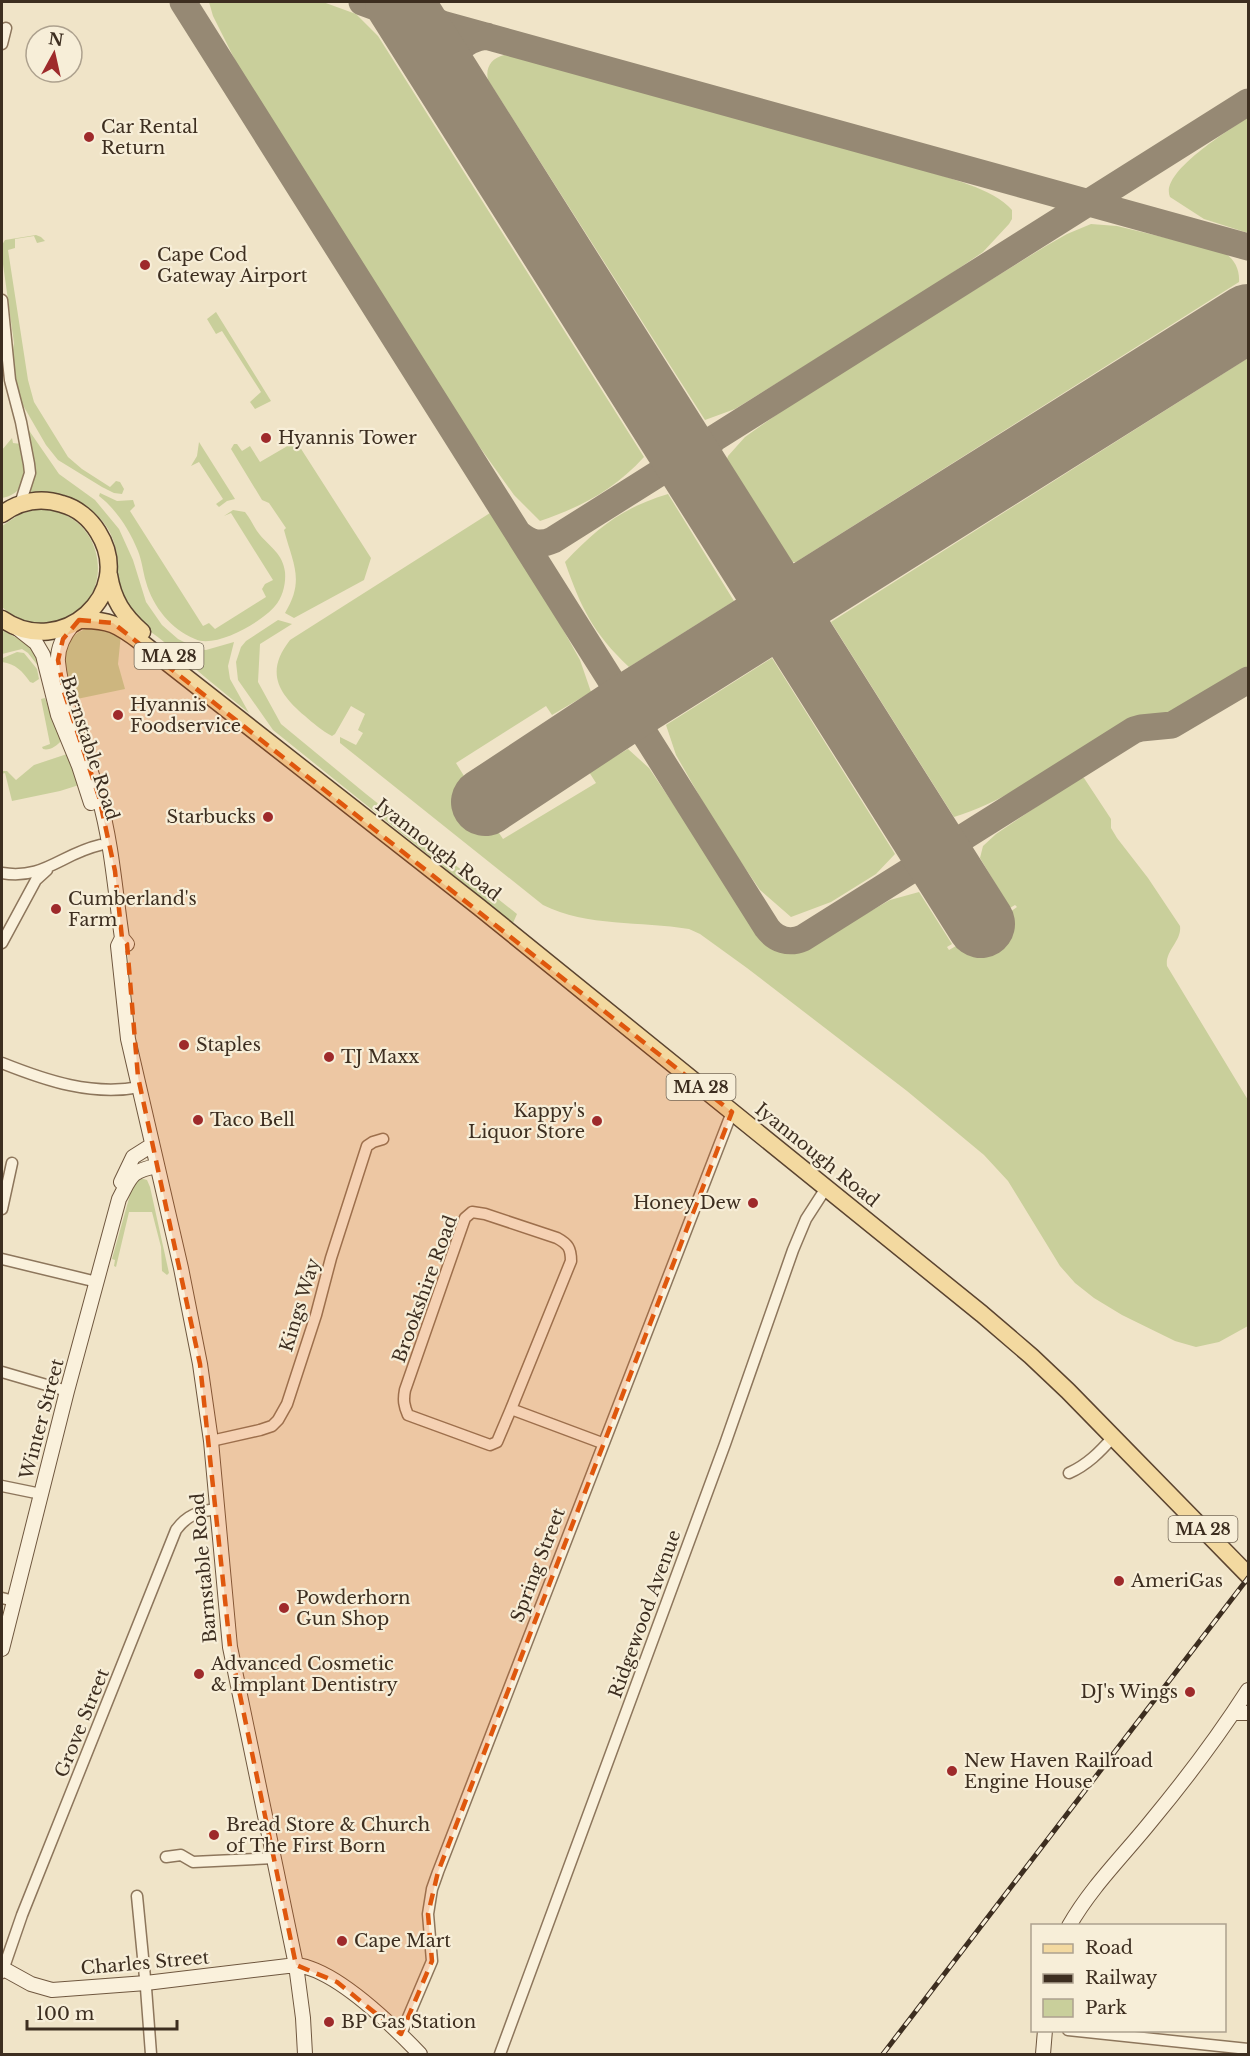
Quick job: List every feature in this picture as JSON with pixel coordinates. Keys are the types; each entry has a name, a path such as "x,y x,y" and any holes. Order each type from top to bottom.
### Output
{"main road":[{"name":"MA 28","path":"8,508 38,500 53,501 67,505 80,513 91,523 103,541 108,570"},
{"path":"76,622 91,611 99,599 108,570"},
{"name":"Iyannough Road","path":"108,570 115,600 128,620 251,726 479,907 1031,1356 1248,1575"},
{"name":"Iyannough Road","path":"76,622 99,620 118,625 245,724 251,726"},
{"name":"MA 28","path":"9,623 30,631 45,632 59,630 76,622"},
{"name":"Barnstable Road","path":"76,622 67,632 59,649 58,664 71,718 99,797 115,871 115,890 122,938 118,946 127,1029 193,1327 211,1441 230,1647 296,1965 303,2018 304,2055"},
{"name":"Barnstable Road","path":"9,623 36,643 43,655 58,715 89,794 107,873 115,890"},
{"name":"Winter Street","path":"2,1649 8,1599 41,1494 119,1199 121,1181 130,1161 138,1152 152,1145"},
{"name":"Winter Street","path":"119,1199 133,1174 143,1168 157,1166"},
{"path":"1070,1924 1089,1895 1154,1818 1234,1713 1248,1690"},
{"path":"1234,1713 1248,1713"},
{"path":"296,1965 308,1966 337,1982 401,2034 420,2055"},
{"name":"Charles Street","path":"2,1970 46,1989 146,1983 296,1965"},
{"path":"1043,2055 1045,2032"}],"street":[{"path":"2,44 6,28"},
{"path":"2,300 10,380 21,422 30,473 8,508"},
{"path":"2,873 27,874 51,866 78,851 100,844"},
{"path":"2,943 36,880 51,866"},
{"path":"2,1063 75,1088 106,1090 139,1082"},
{"name":"Spring Street","path":"401,2034 432,1961 428,1914 432,1889 438,1872 602,1443 732,1112"},
{"name":"Kings Way","path":"211,1441 273,1426 278,1420 287,1404 316,1315 331,1258 367,1146 383,1139"},
{"path":"2,1209 12,1164"},
{"name":"Ridgewood Avenue","path":"500,2055 794,1250 806,1220 826,1188"},
{"name":"Brookshire Road","path":"472,1212 485,1214 557,1238 567,1243 571,1250 571,1261 511,1409 497,1442 490,1445 408,1415 403,1400 465,1218 472,1212"},
{"path":"2,1259 97,1282"},
{"path":"2,1372 67,1391"},
{"path":"511,1409 602,1443"},
{"path":"1069,1473 1098,1454 1113,1437"},
{"path":"2,1486 41,1494"},
{"name":"Grove Street","path":"2,1970 176,1530 191,1515 217,1509"},
{"path":"166,1857 181,1855 193,1862 274,1858"},
{"path":"137,1896 151,2055"},
{"path":"1078,2032 1248,2049"}],"highlighted area":[{"path":"79,620 113,623 732,1112 438,1872 428,1914 432,1961 401,2034 337,1982 296,1965 230,1647 200,1364 138,1077 127,944 122,938 115,871 99,797 64,692 58,660 63,639"}],"green space":[{"path":"209,2 323,2 356,14 378,36 644,457 633,469 596,496 540,521 514,495 464,425 237,64 213,16"},
{"path":"504,55 520,57 956,180 1004,202 1012,210 1012,219 983,252 918,296 735,409 705,420 488,80 490,64 496,58"},
{"path":"1248,117 1248,233 1204,219 1170,197 1169,187 1175,176 1198,152"},
{"path":"1091,224 1117,226 1220,251 1235,263 1239,282 796,562 792,562 727,459 728,456 745,437 855,363 1046,246"},
{"path":"36,235 45,241 37,243 34,236 15,239 15,248 8,250 28,380 34,402 68,457 110,487 116,481 120,482 124,489 122,494 102,487 58,460 46,445 17,395 11,366 14,343 2,245 5,240"},
{"path":"216,312 271,401 255,409 250,402 261,392 222,331 216,334 207,319"},
{"path":"1248,358 1248,666 1169,712 1130,720 1022,786 954,817 831,622"},
{"path":"28,429 59,474 95,500 119,529 133,560 146,602 162,625 178,639 198,649 206,650 234,642 228,666 230,679 249,713 133,616 117,583 117,555 113,539 97,515 73,500 29,492 34,467"},
{"path":"12,438 13,443 21,444 24,477 18,490 2,498 2,450"},
{"path":"296,441 371,558 364,580 294,618 285,613 295,591 296,581 294,563 284,530 286,528 269,503 262,500 231,449 234,444 237,444 242,451 250,446 260,462"},
{"path":"199,442 235,499 219,507 216,504 223,499 199,462 191,466 197,456"},
{"path":"100,493 117,501 133,500 135,506 130,511 203,626 209,623 215,629 266,597 262,589 265,584 273,580 231,513 224,516 233,510 245,512 258,532 282,560 285,576 278,602 260,619 226,637 204,641 186,635 164,616 153,600 131,536 117,514 99,496"},
{"path":"668,494 734,601 629,667 606,643 589,619 565,562 600,529 624,512"},
{"path":"38,509 63,514 81,526 93,543 98,563 96,583 87,602 71,616 48,623 23,620 2,607 2,526 20,514"},
{"path":"490,513 551,608 580,660 591,692 552,715 546,706 456,763 472,789 463,796 478,820 487,815 503,839 596,783 589,772 628,749 649,768 757,936 771,948 781,952 799,952 890,900 919,892 952,944 947,947 949,950 963,942 960,936 999,911 1003,917 1017,907 1015,905 1010,908 980,858 983,846 996,834 1079,778 1084,778 1111,819 1111,828 1117,838 1148,878 1180,926 1179,936 1168,955 1167,966 1248,1100 1248,1326 1219,1342 1196,1347 1175,1341 1122,1315 1094,1298 1075,1283 1060,1266 1008,1181 984,1155 907,1091 747,968 700,934 689,929 596,920 560,912 543,905 340,743 340,737 356,745 363,733 358,730 365,714 351,706 332,736 318,727 288,699 278,681 277,672 282,652 290,640"},
{"path":"278,620 292,624 260,644 258,682 281,724 517,914 513,923 273,730 238,680 236,662 241,647 246,641"},
{"path":"95,627 121,634 118,664 125,689 72,700 66,666 68,645 73,637 82,631"},
{"path":"2,630 30,647 39,667 22,649 2,654"},
{"path":"17,652 24,653 37,669 39,679 33,683 15,666 2,662 3,658"},
{"path":"772,658 895,854 876,874 831,902 791,917 760,890 719,830 676,755 666,725"},
{"path":"45,698 61,741 53,748 43,749 42,747 50,744 41,699"},
{"path":"67,754 79,785 12,801 5,773 2,774 2,771 7,771 16,780 34,765"},
{"path":"140,1178 147,1180 150,1187 169,1273 167,1275 162,1271 161,1247 152,1212 129,1212 116,1267 114,1266 115,1260 112,1259 133,1184"}],"taxiway":[{"path":"183,2 767,928 774,935 788,941 803,938 1134,730 1172,725 1248,680"},
{"path":"362,2 392,13 423,40"},
{"path":"404,2 428,18 442,24 1248,247"},
{"path":"452,86 454,59 457,52 468,42 487,36"},
{"path":"519,534 535,543 553,540 1248,102"},
{"path":"670,432 680,439 695,444 712,440"},
{"path":"702,483 698,460 702,451 712,441"},
{"path":"616,688 635,695 655,691"}],"runway":[{"path":"399,2 981,924"},
{"path":"485,802 629,707 1248,318"}],"railway":[{"path":"883,2054 1248,1578"}],"place":[{"name":"Car Rental Return","path":"89,137"},
{"name":"Cape Cod Gateway Airport","path":"145,265"},
{"name":"Hyannis Tower","path":"266,438"},
{"name":"Hyannis Foodservice","path":"118,715"},
{"name":"Starbucks","path":"268,817"},
{"name":"Cumberland's Farm","path":"56,909"},
{"name":"Staples","path":"184,1045"},
{"name":"TJ Maxx","path":"329,1057"},
{"name":"Taco Bell","path":"198,1120"},
{"name":"Kappy's Liquor Store","path":"597,1121"},
{"name":"Honey Dew","path":"753,1203"},
{"name":"AmeriGas","path":"1119,1581"},
{"name":"Powderhorn Gun Shop","path":"284,1608"},
{"name":"Advanced Cosmetic & Implant Dentistry","path":"199,1674"},
{"name":"DJ's Wings","path":"1190,1692"},
{"name":"New Haven Railroad Engine House","path":"952,1771"},
{"name":"Bread Store & Church of The First Born","path":"214,1835"},
{"name":"Cape Mart","path":"342,1941"},
{"name":"BP Gas Station","path":"329,2022"}]}
